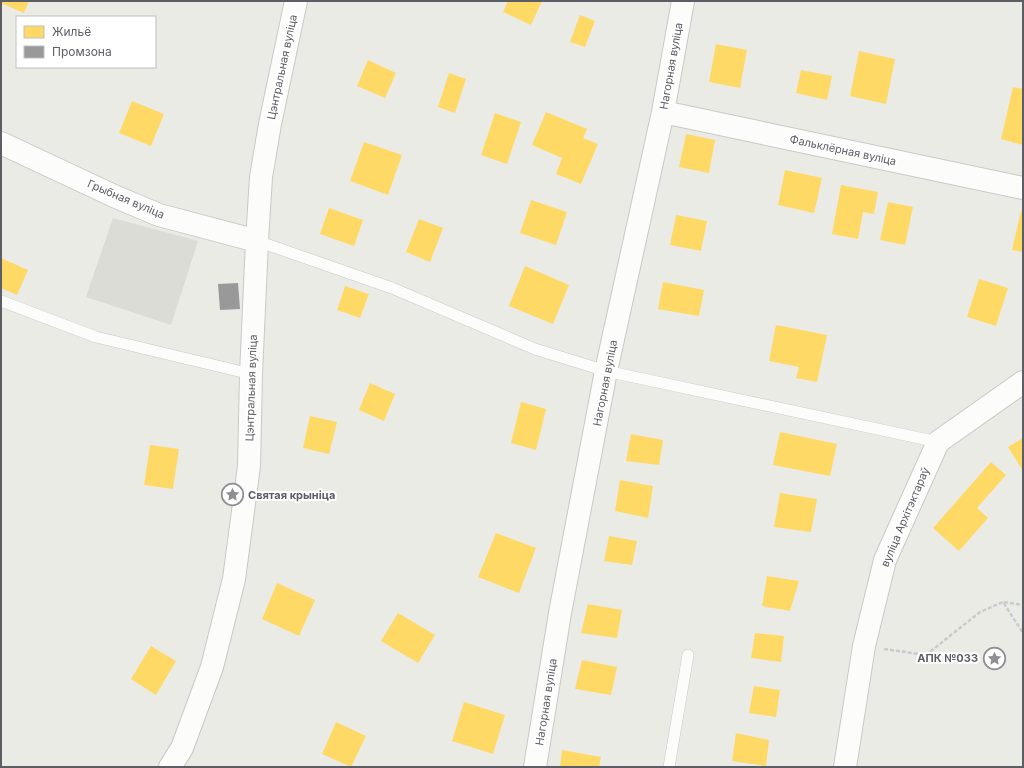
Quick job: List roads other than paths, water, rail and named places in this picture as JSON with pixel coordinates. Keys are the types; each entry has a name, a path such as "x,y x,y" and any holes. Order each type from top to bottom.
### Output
{"street":[{"name":"Цэнтральная вуліца","path":"170,767 182,748 212,667 234,579 249,466 251,374 261,177 270,124 296,1"},
{"name":"Нагорная вуліца","path":"535,767 560,613 606,371 663,112 683,1"},
{"name":"Фальклёрная вуліца","path":"663,112 1023,188"},
{"name":"Грыбная вуліца","path":"1,143 114,196 159,215 257,241"},
{"path":"938,442 1023,382"},
{"name":"вуліца Архітэктараў","path":"845,767 864,646 885,560 938,442"}],"lane":[{"path":"257,241 392,288 535,349 606,371 938,442"},
{"path":"1,301 96,336 251,374"},
{"path":"669,767 688,656"}],"place":[{"name":"Святая крыніца","path":"233,495"},
{"name":"АПК №033","path":"994,658"}]}
